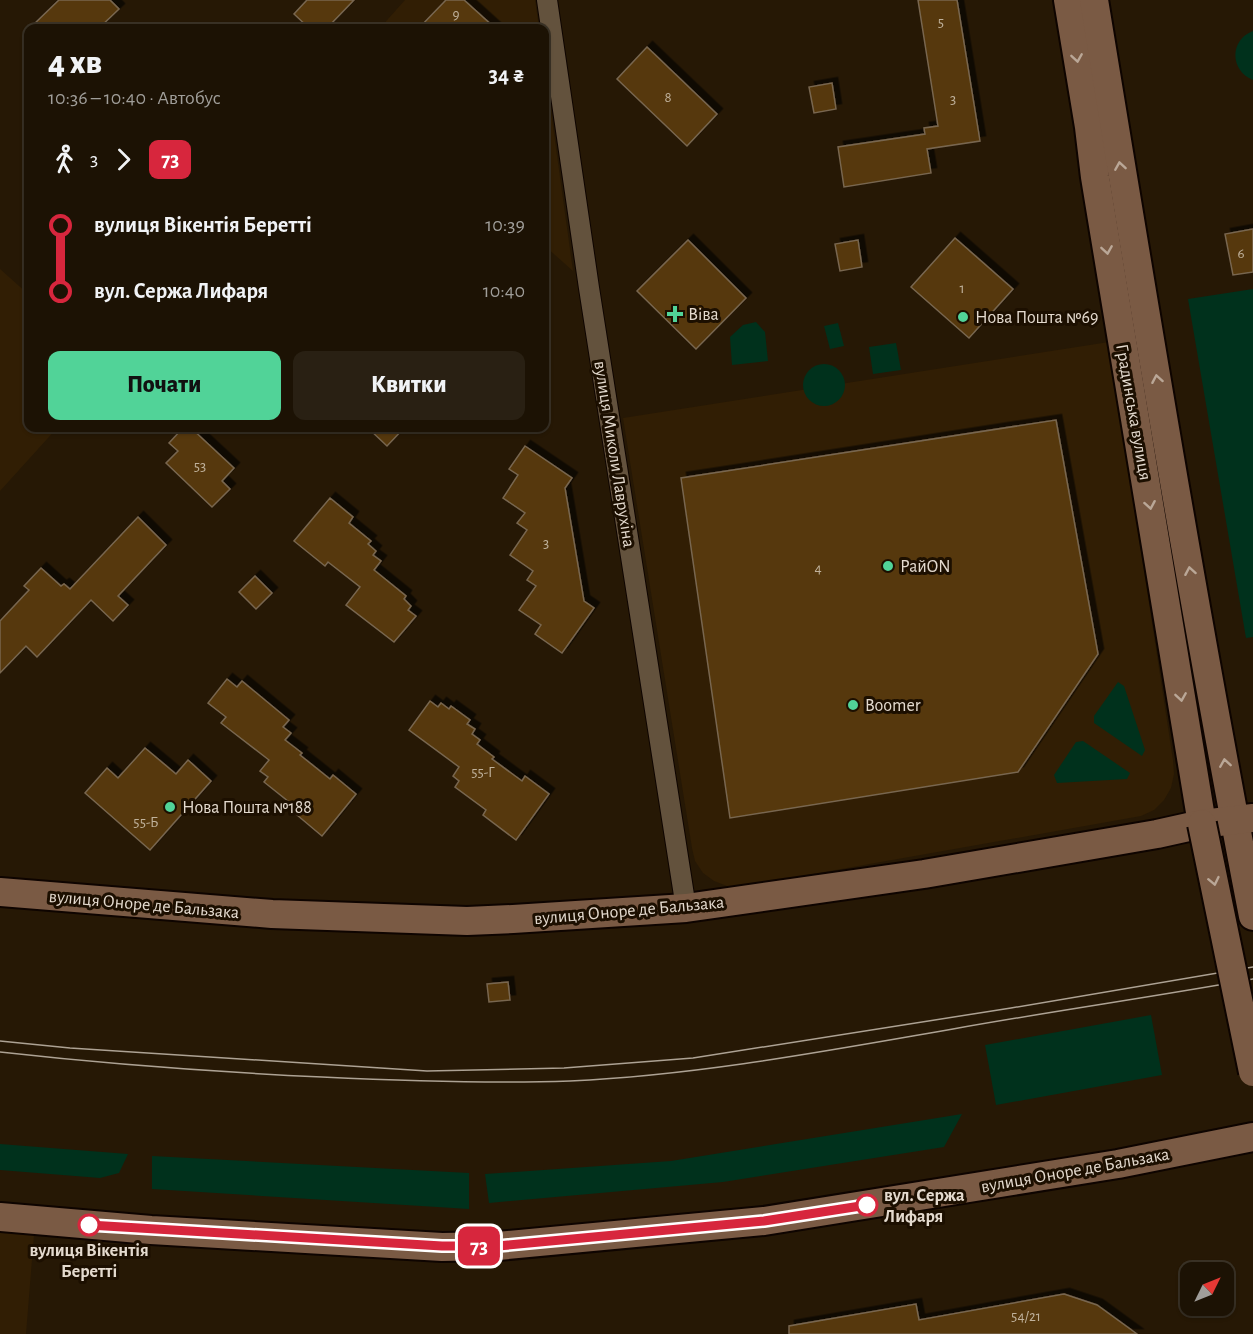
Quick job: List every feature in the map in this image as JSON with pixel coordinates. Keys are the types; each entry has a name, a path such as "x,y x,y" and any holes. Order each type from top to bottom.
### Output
{"street":[{"name":"вулиця Миколи Лаврухіна","path":"548,0 589,288 686,908"},
{"name":"Градинська вулиця","path":"1068,0 1202,824 1253,1072"},
{"name":"Градинська вулиця","path":"1094,0 1126,205 1244,819 1253,916"},
{"name":"вулиця Оноре де Бальзака","path":"0,892 272,914 468,921 686,908 924,874 1157,834 1202,824 1244,819"},
{"name":"вулиця Оноре де Бальзака","path":"0,1216 173,1231 442,1246 498,1246 764,1221 1118,1164 1253,1137"}],"shaded area":[{"path":"405,0 535,0 538,24 384,24"},
{"path":"549,98 573,271 549,250"},
{"path":"0,269 24,290 24,432 53,432 0,491"},
{"path":"1109,342 1173,760 1174,774 1171,788 1164,800 1154,810 1141,816 740,887 727,886 703,873 695,861 692,848 623,418"},
{"path":"0,1232 34,1235 26,1334 0,1334"}],"green space":[{"path":"1253,31 1253,80 1240,70 1235,56 1240,41"},
{"path":"1253,289 1253,637 1246,638 1188,299"},
{"path":"756,322 765,332 768,361 732,365 730,337 743,325"},
{"path":"838,323 844,346 830,349 824,326"},
{"path":"896,343 901,370 873,374 869,347"},
{"path":"824,364 832,365 839,370 844,377 844,393 839,400 832,405 824,406 816,405 809,400 804,393 803,385 804,377 809,370 816,365"},
{"path":"1118,682 1124,686 1145,750 1142,756 1094,723 1094,716"},
{"path":"1083,741 1130,773 1127,779 1057,783 1054,775 1076,742"},
{"path":"1151,1015 1162,1075 996,1105 985,1045"},
{"path":"962,1114 944,1147 723,1182 489,1203 485,1174 671,1161"},
{"path":"0,1144 128,1154 119,1173 100,1178 0,1170"},
{"path":"152,1156 469,1173 469,1209 152,1189"}],"building":[{"path":"59,0 110,0 119,9 103,24 34,24"},
{"path":"307,0 354,0 331,24 305,24 294,14"},
{"path":"446,0 464,0 491,24 423,24"},
{"path":"918,0 957,0 980,141 927,149 931,173 844,187 838,147 925,134 924,128 938,126"},
{"path":"647,47 717,114 687,146 617,79"},
{"path":"832,83 836,109 814,113 809,87"},
{"path":"1253,229 1253,272 1233,275 1225,234"},
{"path":"955,238 1013,289 969,338 911,287"},
{"path":"688,240 746,298 696,349 637,291"},
{"path":"858,240 862,267 840,271 835,244"},
{"name":"РайON","path":"1056,420 1098,654 1018,772 730,818 681,478"},
{"path":"179,432 195,432 234,468 222,481 230,489 212,507 166,463 178,451 169,443"},
{"path":"372,432 400,432 387,446"},
{"path":"525,446 572,478 565,488 584,601 594,608 562,653 535,634 541,625 519,610 536,586 527,580 533,571 510,555 527,530 517,523 525,513 503,498 518,475 509,469"},
{"path":"330,498 353,517 349,523 371,541 368,544 376,551 373,555 381,561 374,570 406,596 404,599 411,606 408,610 416,616 394,642 346,605 360,587 328,562 325,566 294,541"},
{"path":"138,517 166,545 118,596 128,605 113,621 91,600 37,657 26,646 0,673 0,621 29,590 24,586 41,568 61,586 64,584 70,589"},
{"path":"255,576 272,593 256,609 239,592"},
{"path":"227,679 237,687 242,681 289,720 283,727 291,733 285,740 330,779 333,775 356,794 322,836 291,810 294,806 264,782 268,777 260,771 269,760 221,723 226,717 208,703"},
{"path":"430,701 438,707 441,703 449,709 451,706 470,720 467,724 475,729 472,734 480,740 477,744 494,757 492,759 522,781 525,776 549,794 516,840 483,815 486,810 455,787 459,781 453,776 459,767 409,730"},
{"path":"145,748 176,774 188,760 211,781 150,850 85,793 107,768 118,778"},
{"path":"508,982 510,1000 489,1002 487,984"},
{"path":"1064,1294 1097,1305 1137,1334 789,1334 789,1326 916,1304 919,1320"}],"tram line":[{"path":"0,1041 70,1048 427,1071 564,1068 693,1058 1253,967"},
{"path":"0,1052 121,1064 282,1075 446,1082 570,1081 714,1068 810,1054 1253,979"}],"bus line":[{"name":"73","path":"89,1225 442,1246 498,1246 764,1221 867,1205"}],"place":[{"name":"Віва","path":"675,314"},
{"name":"Нова Пошта №69","path":"963,317"},
{"name":"РайON","path":"888,566"},
{"name":"Boomer","path":"853,705"},
{"name":"Нова Пошта №188","path":"170,807"},
{"name":"вул. Сержа Лифаря","path":"867,1205"},
{"name":"вулиця Вікентія Беретті","path":"89,1225"}]}
